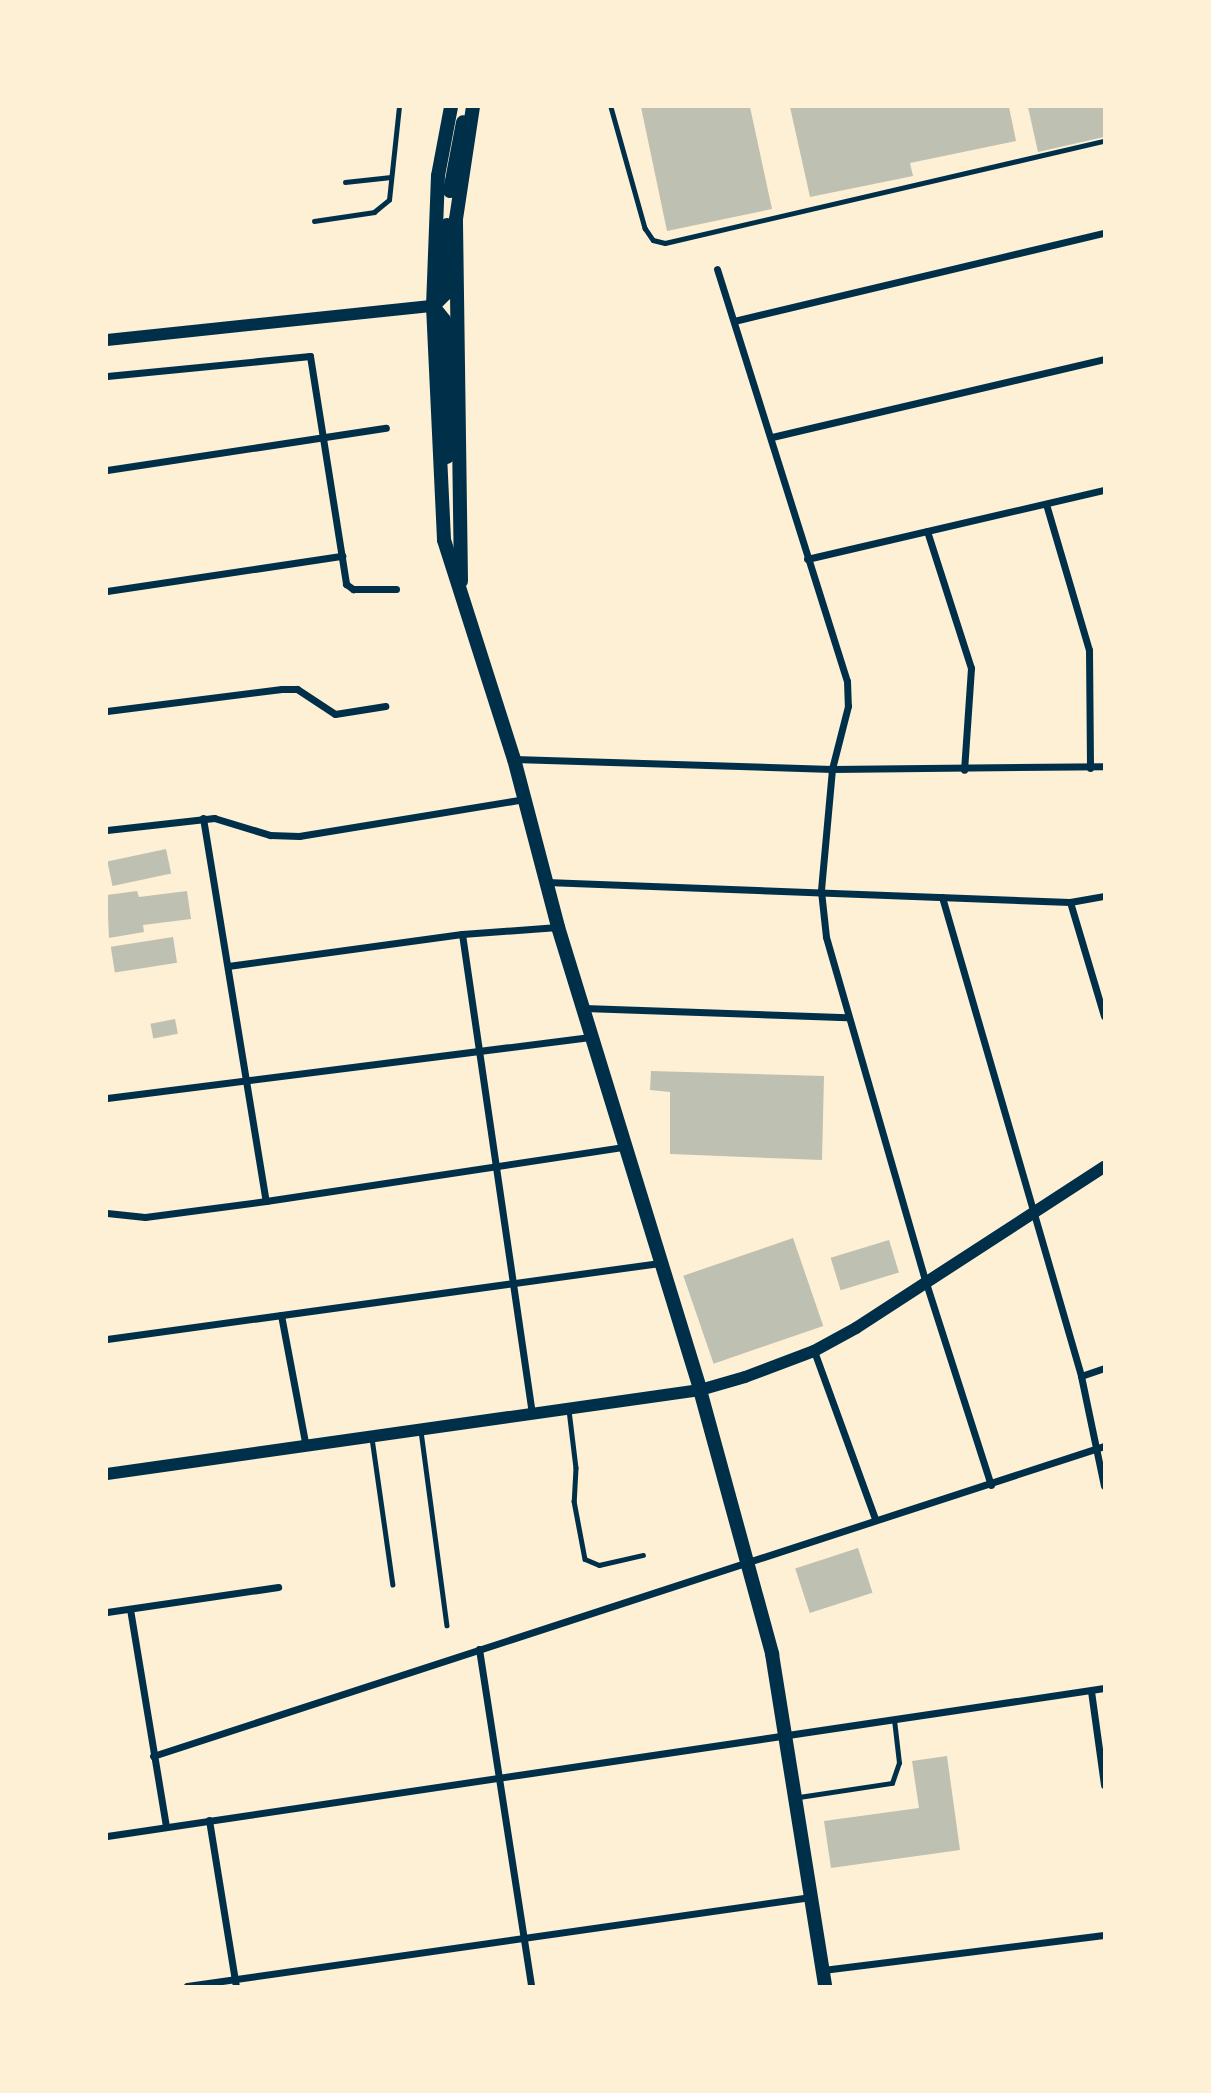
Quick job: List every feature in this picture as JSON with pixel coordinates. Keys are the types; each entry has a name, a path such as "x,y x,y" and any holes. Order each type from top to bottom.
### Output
{"main road":[{"path":"451,107 438,176 433,306 444,540 461,582 514,759 558,927 700,1390 748,1564 789,1735 825,1986"},
{"path":"433,306 445,294 452,162 471,107"},
{"path":"461,582 463,544 456,219 471,107"},
{"path":"433,306 444,320 449,499 463,544"}],"street":[{"path":"734,321 1104,233"},
{"path":"717,269 772,437 849,695 832,769 821,891 826,937 847,1017 928,1286 992,1485"},
{"path":"107,340 433,306"},
{"path":"107,376 304,354 313,362 349,588 396,589"},
{"path":"772,437 1104,359"},
{"path":"107,470 386,428"},
{"path":"807,559 1104,490"},
{"path":"1046,504 1089,650 1090,768"},
{"path":"927,531 971,668 964,770"},
{"path":"107,591 342,556"},
{"path":"107,711 282,689 297,689 335,714 385,706"},
{"path":"514,759 832,769 964,770 1104,766"},
{"path":"107,830 203,818 225,820 283,838 525,799"},
{"path":"203,818 266,1201"},
{"path":"545,882 1070,902 1104,896"},
{"path":"942,897 1036,1212 1102,1447 1104,1486"},
{"path":"1070,902 1104,1016"},
{"path":"228,966 462,934 558,927"},
{"path":"462,934 532,1414"},
{"path":"584,1008 847,1017"},
{"path":"107,1098 592,1037"},
{"path":"107,1213 145,1217 496,1168 624,1147"},
{"path":"107,1474 700,1390 814,1351 928,1286 1104,1167"},
{"path":"107,1339 660,1264"},
{"path":"281,1315 306,1447"},
{"path":"814,1351 874,1519"},
{"path":"1082,1376 1104,1368"},
{"path":"153,1756 748,1564 874,1519 992,1485 1102,1447"},
{"path":"107,1612 278,1587"},
{"path":"130,1609 166,1827"},
{"path":"479,1649 531,1986"},
{"path":"107,1836 1104,1688"},
{"path":"1091,1691 1104,1785"},
{"path":"209,1820 235,1983"},
{"path":"187,1986 235,1983 812,1897"},
{"path":"823,1970 1104,1935"}],"lane":[{"path":"314,221 382,209 389,200 399,107"},
{"path":"611,107 645,228 653,240 665,243 1104,141"},
{"path":"345,181 391,177"},
{"path":"569,1409 576,1468 574,1501 585,1559 599,1565 643,1555"},
{"path":"421,1430 447,1625"},
{"path":"372,1438 393,1585"},
{"path":"798,1797 892,1783 899,1763 894,1720"}],"building":[{"path":"641,107 750,107 772,209 667,231"},
{"path":"790,107 1009,107 1016,141 910,163 913,176 810,197"},
{"path":"1028,107 1104,107 1104,137 1038,152"},
{"path":"166,849 171,873 113,886 107,861"},
{"path":"137,891 139,897 187,891 191,919 143,925 144,932 109,938 107,895"},
{"path":"173,937 177,963 115,973 111,947"},
{"path":"175,1019 178,1034 153,1038 150,1024"},
{"path":"651,1071 824,1076 822,1160 670,1154 670,1092 650,1090"},
{"path":"793,1238 823,1326 714,1364 683,1276"},
{"path":"889,1240 899,1273 841,1290 831,1258"},
{"path":"858,1548 873,1593 810,1613 795,1568"},
{"path":"947,1756 960,1850 831,1868 824,1821 919,1808 912,1761"}]}
